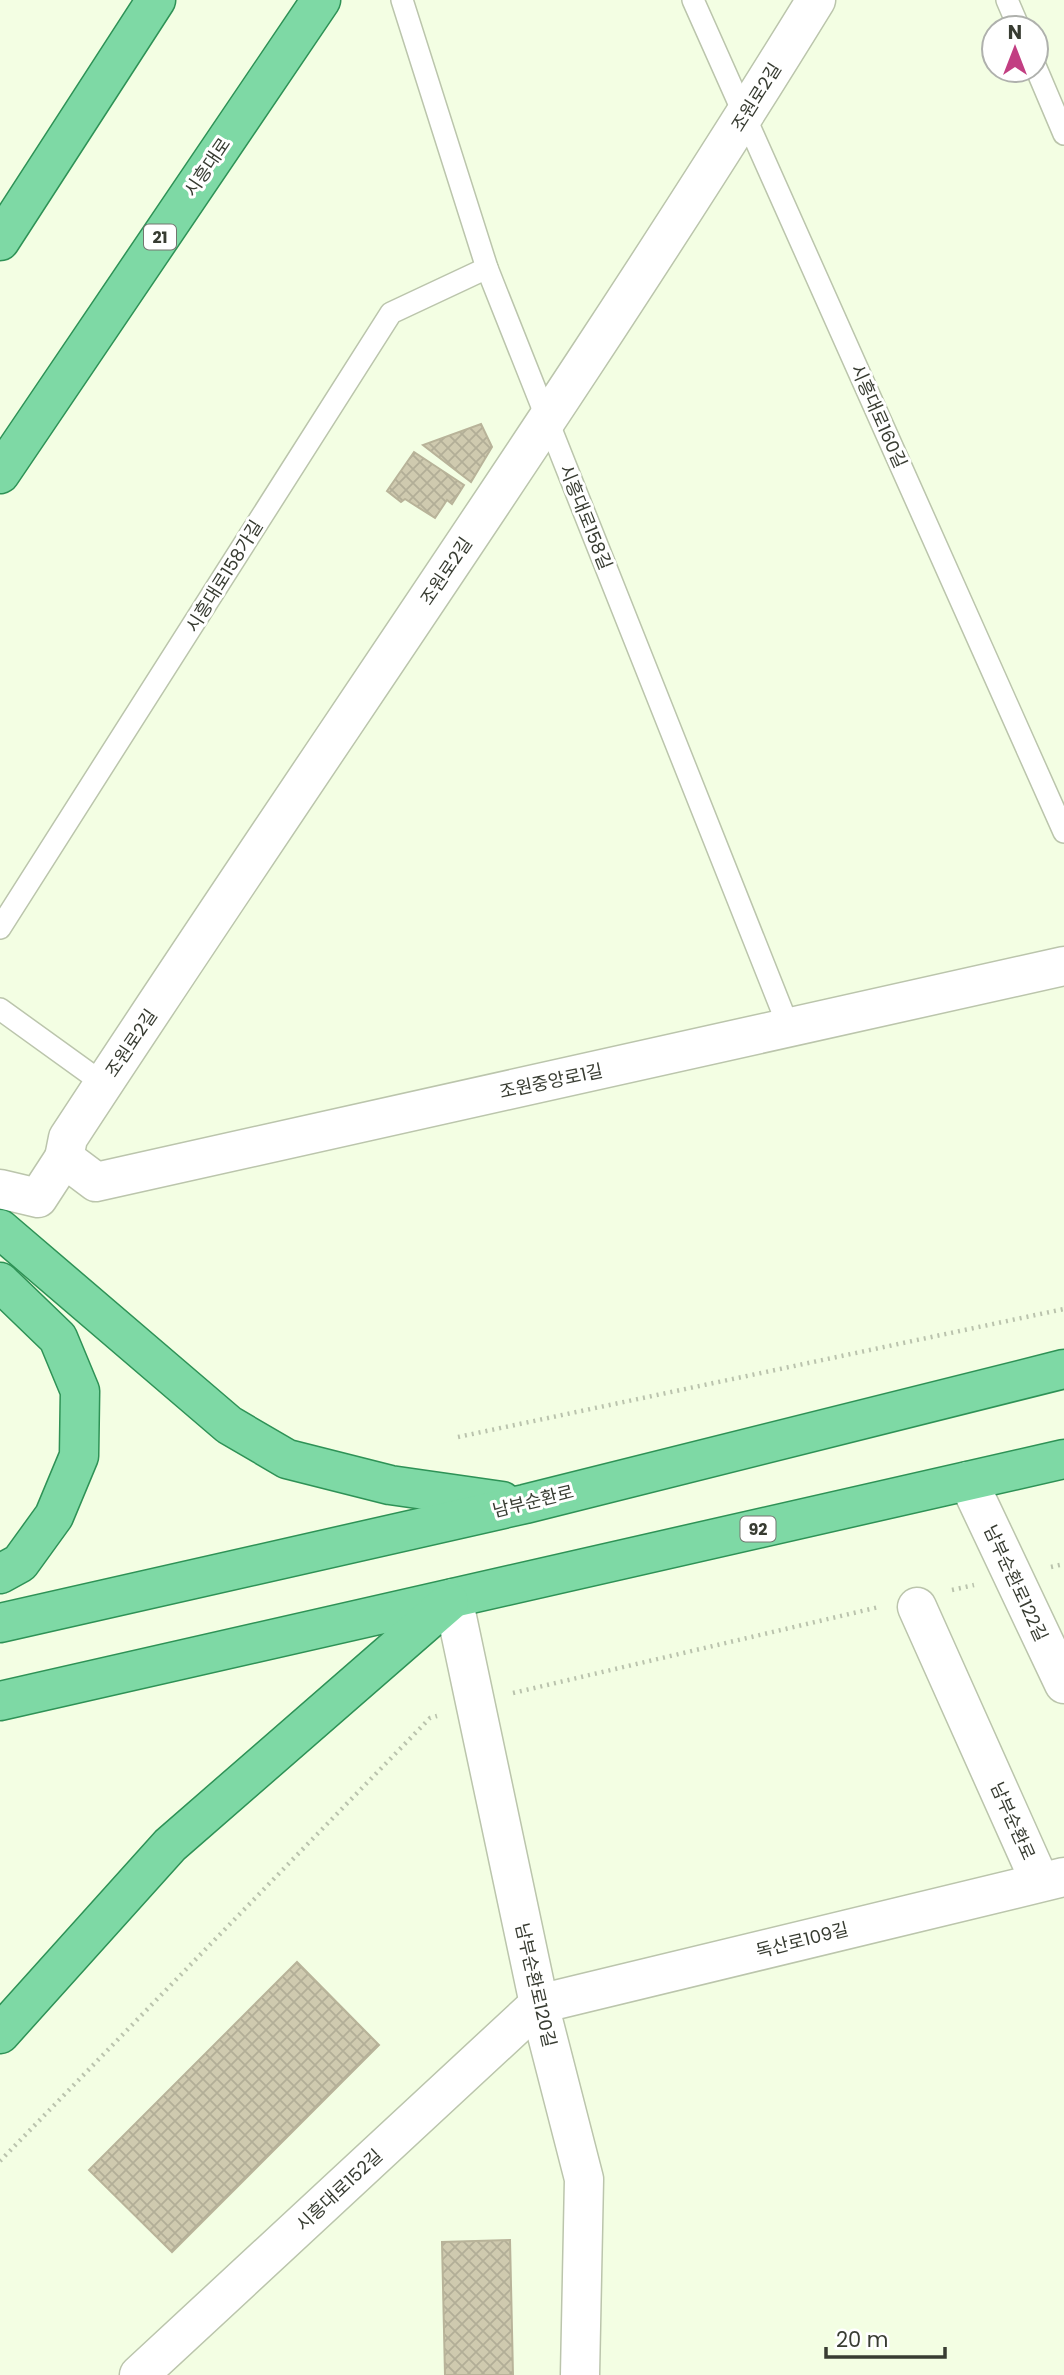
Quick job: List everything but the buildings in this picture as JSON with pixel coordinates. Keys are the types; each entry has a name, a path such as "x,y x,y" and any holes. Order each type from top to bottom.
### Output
{"main road":[{"path":"0,241 156,0"},
{"name":"시흥대로","path":"0,474 321,0"},
{"path":"0,1228 229,1425 286,1459 390,1485 525,1504"},
{"path":"0,1282 58,1338 80,1391 79,1456 54,1516 20,1563 0,1574"},
{"name":"남부순환로","path":"0,1623 525,1504 1064,1369"},
{"name":"92","path":"0,1701 1064,1459"},
{"path":"0,2034 170,1845 453,1598"}],"street":[{"name":"조원로2길","path":"0,1189 38,1198 104,1084 548,419 745,116 816,0"},
{"name":"조원중앙로1길","path":"66,1148 96,1182 1064,966"},
{"name":"남부순환로122길","path":"968,1481 1064,1684"},
{"name":"남부순환로120길","path":"453,1598 539,2004 584,2179 580,2375"},
{"name":"남부순환로","path":"917,1607 1052,1879"},
{"name":"독산로109길","path":"539,2004 1052,1879"},
{"name":"시흥대로152길","path":"139,2375 539,2004"}],"lane":[{"name":"시흥대로158길","path":"402,0 487,268 789,1028"},
{"name":"시흥대로160길","path":"693,0 1064,832"},
{"path":"1043,84 1064,134"},
{"name":"시흥대로158가길","path":"0,928 391,313 487,268"},
{"path":"0,1009 104,1084"}],"path":[{"path":"458,1437 1064,1309"}]}
